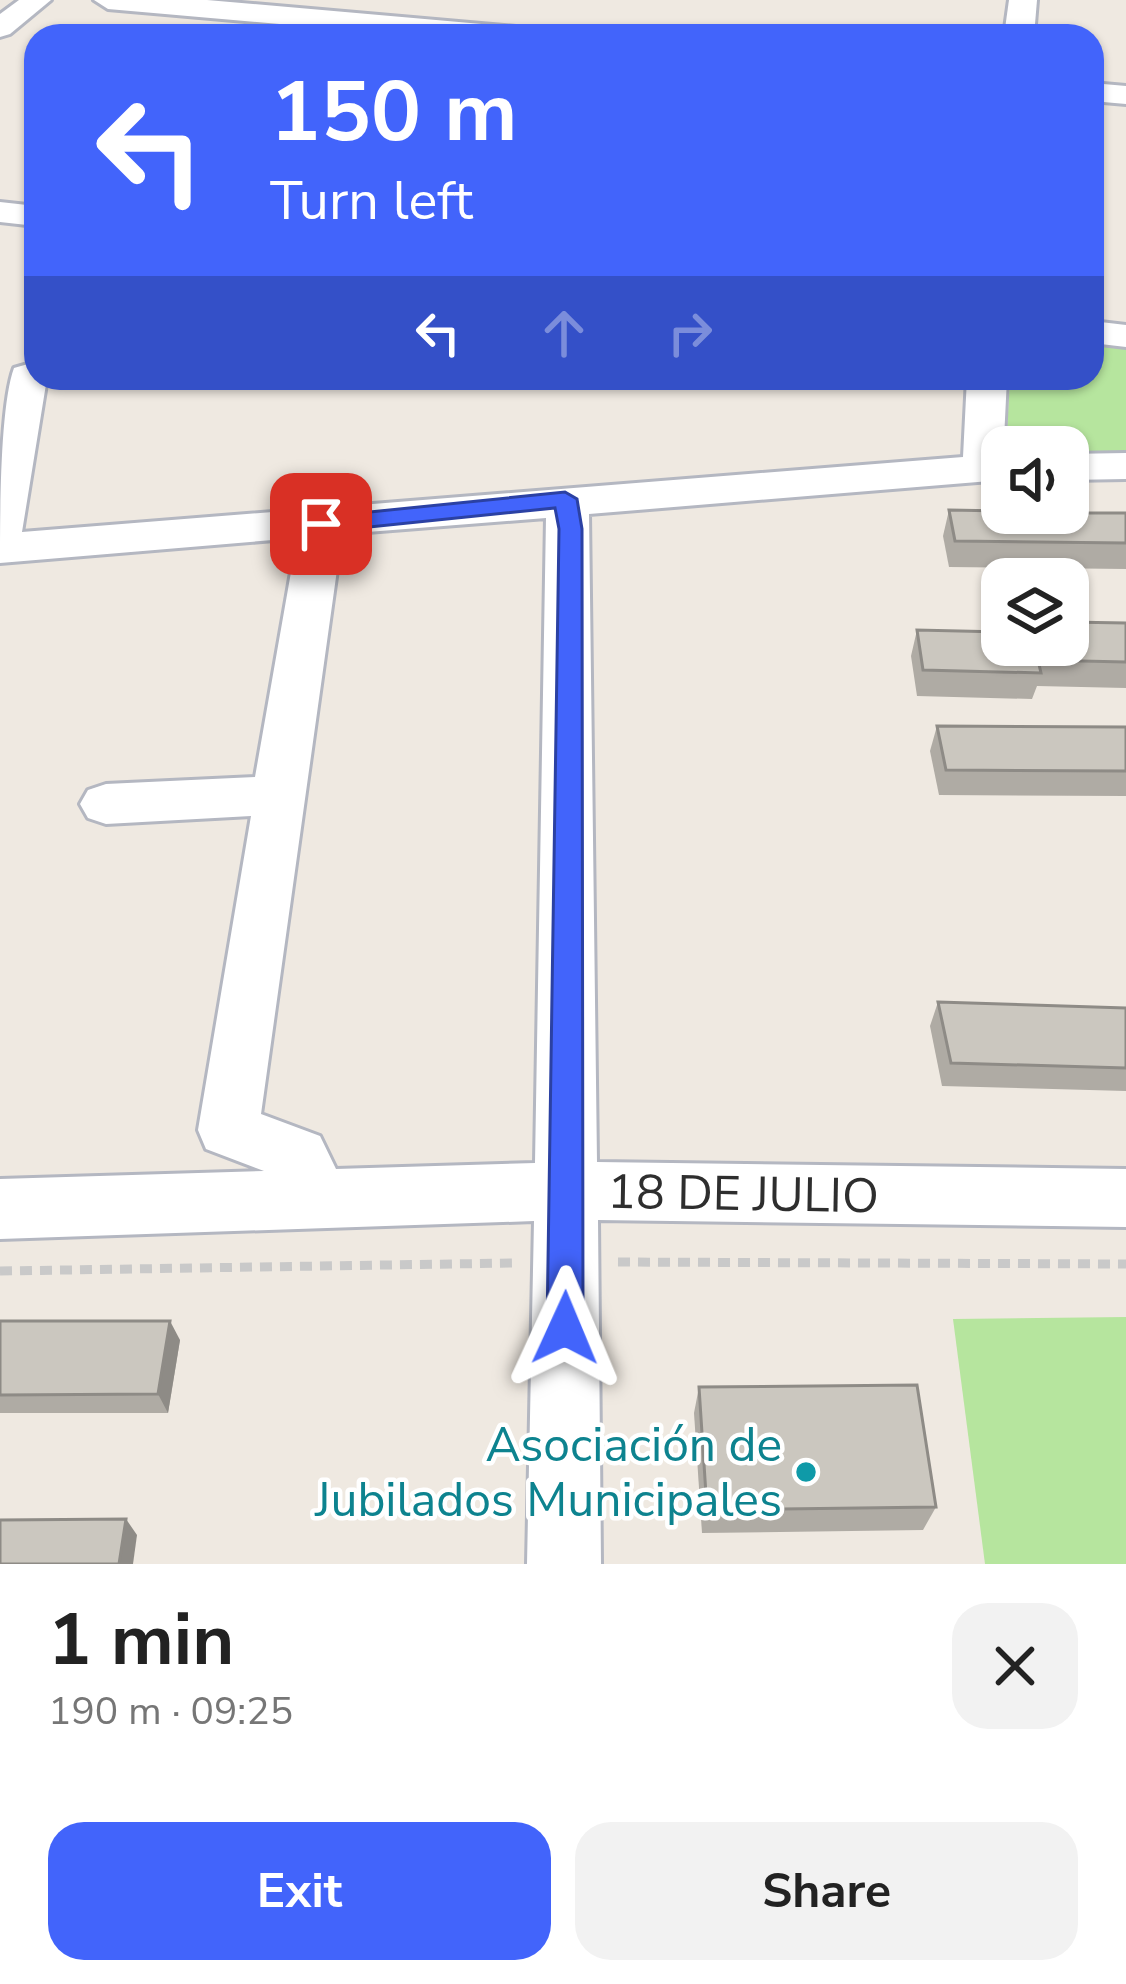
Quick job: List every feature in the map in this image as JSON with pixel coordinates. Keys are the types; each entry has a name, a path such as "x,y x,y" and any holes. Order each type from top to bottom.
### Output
{"street":[{"path":"0,28 37,0"},
{"path":"108,0 386,24"},
{"path":"485,24 505,0"},
{"path":"0,533 26,390"},
{"path":"988,390 990,426"},
{"path":"1089,467 1126,466"},
{"path":"0,548 981,469"},
{"path":"564,1564 570,529 565,499"},
{"path":"317,1196 298,1156 228,1130 276,834 278,795 316,581 321,524"},
{"path":"106,804 278,795"},
{"name":"18 DE JULIO","path":"0,1209 566,1191 1126,1198"}],"green space":[{"path":"1104,344 1126,347 1126,453 1089,451 1089,426 1007,426 1009,390 1104,390"},
{"path":"1126,1317 1126,1564 985,1564 953,1319"}],"building":[{"path":"949,510 981,511 981,534 1089,534 1089,513 1126,513 1126,543 955,541"},
{"path":"1089,622 1126,623 1126,662 1089,661"},
{"path":"917,630 981,632 981,666 1039,666 1041,673 923,670"},
{"path":"937,726 1126,727 1126,771 946,770"},
{"path":"938,1002 1126,1008 1126,1068 951,1063"},
{"path":"0,1321 170,1321 158,1394 0,1395"},
{"name":"Asociación de Jubilados Municipales","path":"917,1385 936,1507 707,1510 699,1387"},
{"path":"126,1519 119,1564 0,1564 0,1520"}],"place":[{"name":"Asociación de Jubilados Municipales","path":"806,1472"}],"route":[{"path":"321,524 565,499 570,529 570,1060 565,1328"}]}
